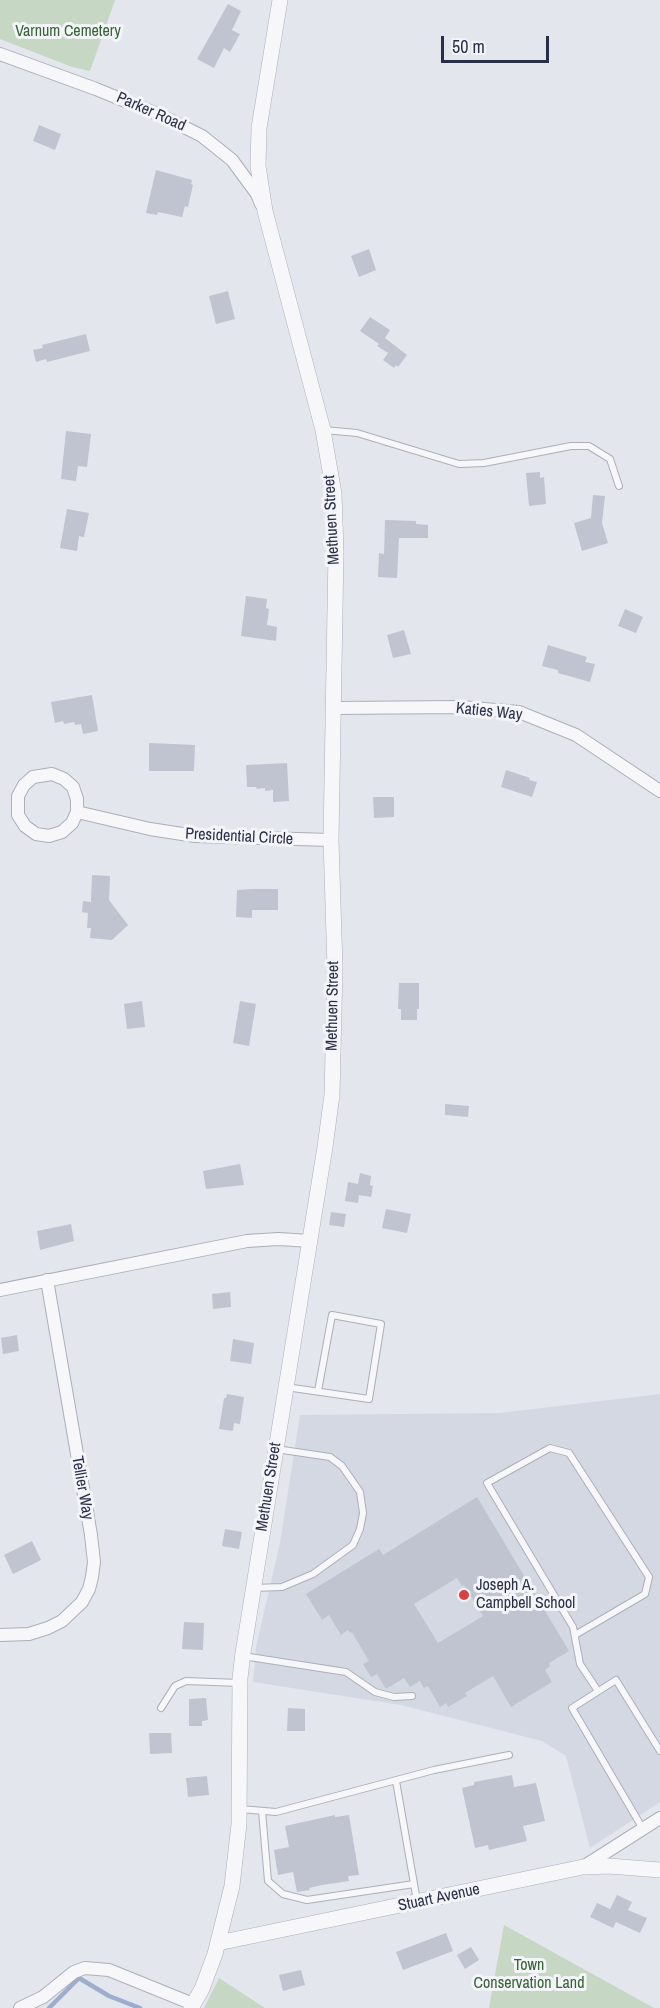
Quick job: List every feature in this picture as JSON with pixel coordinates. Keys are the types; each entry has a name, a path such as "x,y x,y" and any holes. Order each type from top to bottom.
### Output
{"street":[{"name":"Methuen Street","path":"192,2006 202,1989 218,1943 232,1886 239,1809 240,1683 243,1656 326,1147 332,1095 335,968 331,840 336,552 334,494 323,430 266,216 256,151 280,0"},
{"name":"Parker Road","path":"0,54 96,89 162,116 202,136 232,160 246,177 257,194 266,216"},
{"name":"Katies Way","path":"334,708 461,707 519,712 576,735 660,791"},
{"path":"46,774 58,776 69,782 76,793 77,812 72,824 62,832 49,836 36,834 25,826 18,815 18,796 24,785 33,777 46,774"},
{"name":"Presidential Circle","path":"77,812 150,829 195,836 331,840"},
{"path":"0,1290 247,1241 278,1239 310,1241"},
{"name":"Tellier Way","path":"0,1635 29,1634 62,1621 82,1602 89,1589 94,1562 47,1281"},
{"path":"584,1867 660,1818"},
{"name":"Stuart Avenue","path":"218,1943 584,1867 609,1866 660,1870"},
{"path":"20,2008 43,1997 74,1972 85,1968 109,1970 192,2006"}],"lane":[{"path":"323,430 357,433 459,464 483,463 571,446 589,446 610,459 618,486"},
{"path":"286,1387 369,1399 381,1323 332,1315 318,1391"},
{"path":"575,1635 645,1594 649,1577 570,1454 550,1448 488,1483 573,1627 580,1664 598,1692"},
{"path":"253,1588 282,1587 313,1574 354,1545 363,1513 360,1492 342,1466 330,1457 276,1449"},
{"path":"243,1656 346,1672 375,1692 394,1697 412,1696"},
{"path":"643,1829 572,1708 616,1680 660,1751"},
{"path":"161,1708 175,1686 186,1681 240,1683"},
{"path":"239,1809 276,1812 434,1770 509,1755"},
{"path":"396,1781 417,1902"},
{"path":"262,1811 268,1881 283,1894 307,1900 414,1884"}],"shaded area":[{"name":"Joseph A. Campbell School","path":"660,1394 660,1802 590,1848 566,1756 542,1741 401,1705 253,1682 256,1647 280,1543 300,1415 500,1413"}],"green space":[{"name":"Varnum Cemetery","path":"0,0 115,0 90,71 72,67 0,39"},
{"name":"Town Conservation Land","path":"504,1925 654,2008 489,2008"},
{"path":"219,1978 265,2008 204,2008"}],"building":[{"path":"228,4 241,11 232,30 240,34 230,52 224,48 214,68 197,59"},
{"path":"39,125 61,134 55,150 33,141"},
{"path":"156,170 192,180 188,207 185,206 182,217 158,212 157,215 146,213"},
{"path":"369,249 376,270 359,277 351,256"},
{"path":"228,291 235,319 216,324 209,296"},
{"path":"370,317 390,330 385,338 407,355 398,367 396,365 394,368 383,360 388,353 360,331"},
{"path":"86,334 90,351 47,362 46,359 36,362 33,350 43,348 42,345"},
{"path":"66,431 91,434 87,467 78,466 76,481 61,479"},
{"path":"540,472 540,478 544,477 546,504 529,506 526,473"},
{"path":"593,495 605,496 602,523 608,543 582,551 574,523 591,518"},
{"path":"67,509 89,513 84,537 79,536 77,551 60,548"},
{"path":"385,520 416,521 416,524 428,525 428,538 399,538 397,578 378,577 379,553 384,554"},
{"path":"246,596 267,599 266,608 269,609 267,625 277,627 276,641 241,636"},
{"path":"625,609 643,617 636,633 618,626"},
{"path":"404,630 411,654 393,658 387,635"},
{"path":"548,645 587,657 585,662 595,664 590,682 542,666"},
{"path":"92,695 98,731 83,734 81,724 75,725 74,722 64,724 63,721 55,723 51,702"},
{"path":"149,743 195,745 194,771 149,771"},
{"path":"287,763 289,801 273,802 273,790 265,791 265,788 247,787 246,765"},
{"path":"506,770 537,782 532,797 501,787"},
{"path":"373,797 394,797 394,817 374,818"},
{"path":"92,875 110,876 109,900 128,925 112,940 90,938 91,928 87,928 88,913 82,912 83,901 91,902"},
{"path":"278,889 278,910 252,910 252,918 236,917 237,890"},
{"path":"399,983 419,983 417,1020 401,1020 401,1009 398,1009"},
{"path":"142,1001 145,1027 127,1029 124,1004"},
{"path":"240,1001 256,1004 249,1046 233,1043"},
{"path":"445,1104 469,1106 468,1117 445,1115"},
{"path":"240,1164 244,1185 206,1189 203,1171"},
{"path":"360,1173 371,1176 370,1185 373,1186 371,1197 359,1195 358,1203 345,1201 348,1182 358,1184"},
{"path":"386,1209 411,1214 407,1233 382,1228"},
{"path":"331,1212 346,1214 344,1227 329,1225"},
{"path":"71,1224 74,1241 40,1250 37,1231"},
{"path":"230,1292 231,1307 213,1309 212,1294"},
{"path":"17,1335 19,1351 3,1354 1,1338"},
{"path":"233,1339 254,1343 251,1364 230,1361"},
{"path":"227,1394 244,1397 240,1424 234,1423 233,1431 219,1429 224,1398"},
{"path":"477,1497 569,1651 549,1663 550,1666 545,1670 552,1682 511,1707 493,1676 465,1693 467,1696 448,1707 446,1703 440,1707 428,1686 424,1688 420,1681 410,1687 404,1678 386,1689 377,1674 371,1677 363,1664 369,1661 352,1632 348,1630 341,1635 329,1615 322,1620 306,1594 379,1549 383,1555","holes":["457,1578 462,1586 464,1585 483,1616 438,1643 414,1604"]},
{"path":"225,1529 242,1532 239,1549 222,1546"},
{"path":"32,1541 41,1560 13,1574 4,1555"},
{"path":"184,1622 204,1623 203,1650 182,1649"},
{"path":"206,1698 208,1720 202,1721 202,1726 189,1726 189,1699"},
{"path":"288,1708 305,1709 305,1731 287,1731"},
{"path":"149,1733 171,1733 172,1753 150,1754"},
{"path":"512,1775 514,1787 536,1783 545,1821 523,1826 527,1841 489,1850 488,1845 475,1848 462,1788 474,1785 474,1782"},
{"path":"207,1776 209,1795 188,1797 186,1778"},
{"path":"335,1815 335,1817 349,1815 359,1875 348,1876 349,1881 297,1892 293,1872 278,1875 274,1850 289,1847 285,1826"},
{"path":"617,1895 632,1902 628,1910 647,1918 640,1933 616,1922 613,1928 590,1917 597,1903 610,1909"},
{"path":"446,1933 453,1951 403,1970 396,1952"},
{"path":"471,1947 479,1960 465,1969 457,1955"},
{"path":"301,1970 305,1985 283,1991 279,1975"}],"waterway":[{"path":"49,2008 79,1978 109,1996 140,2008"}],"place":[{"name":"Joseph A. Campbell School","path":"464,1595"}]}
